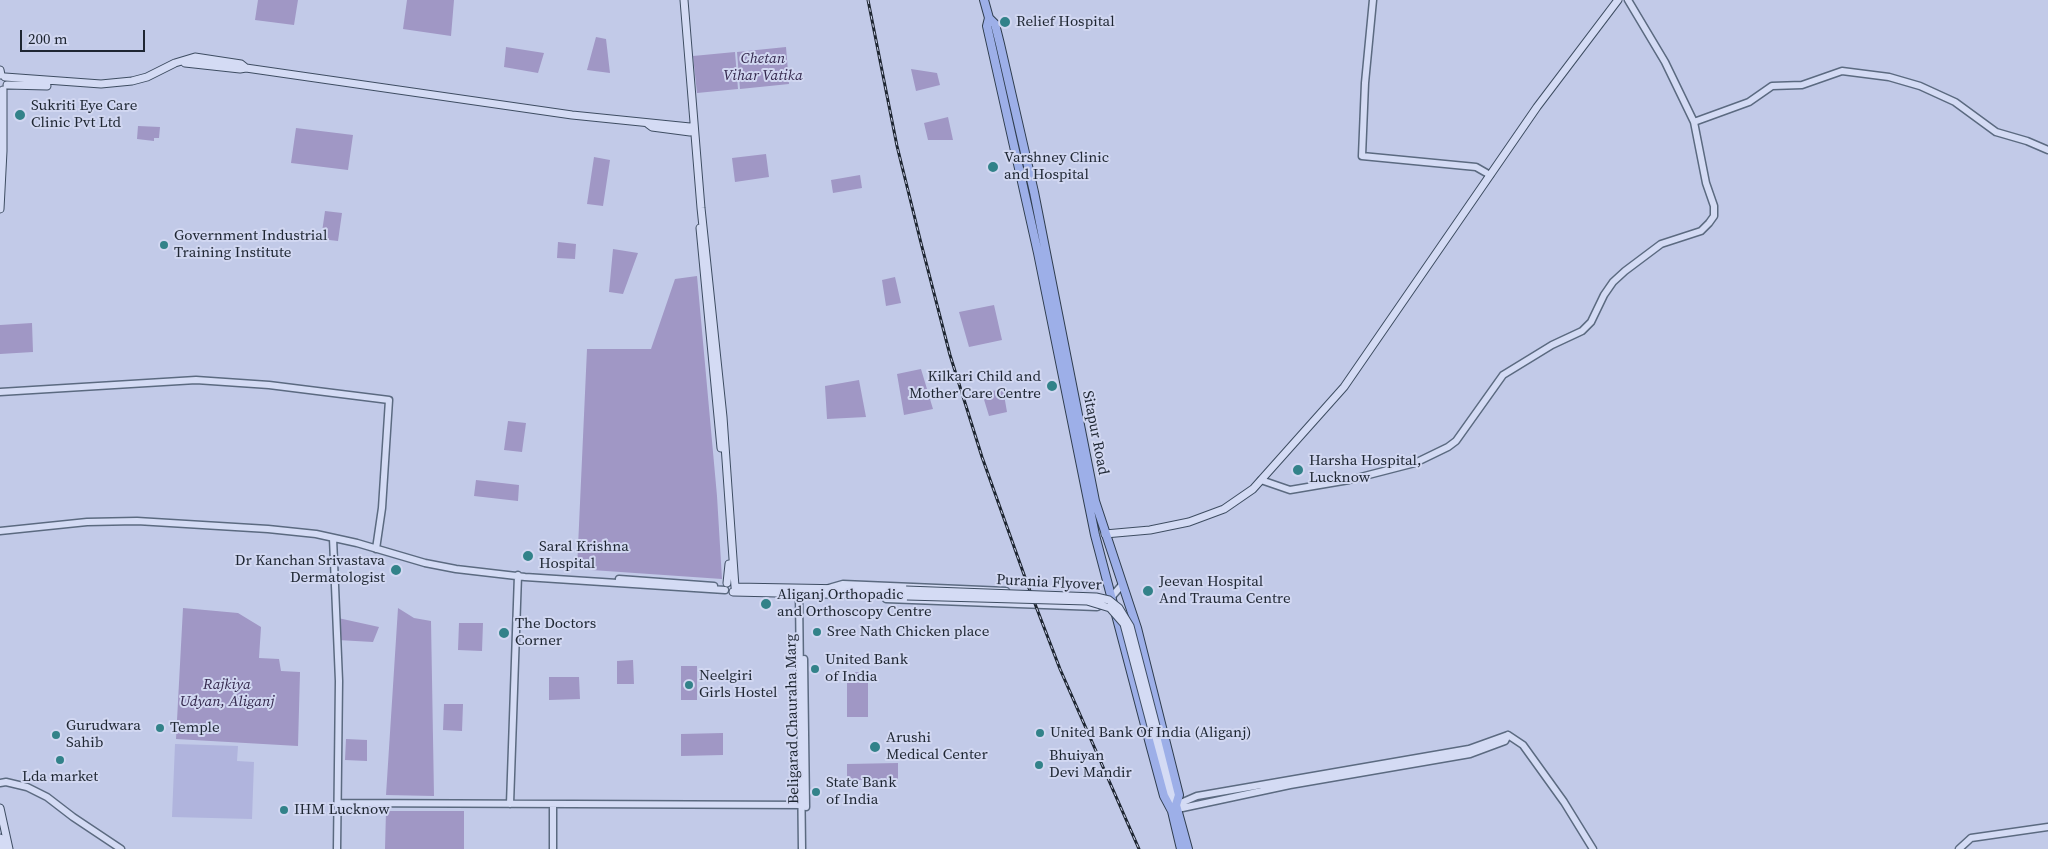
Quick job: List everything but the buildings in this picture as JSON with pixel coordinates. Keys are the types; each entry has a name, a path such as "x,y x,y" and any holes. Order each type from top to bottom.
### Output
{"main road":[{"path":"680,0 724,482 730,587"},
{"path":"684,0 692,130"},
{"name":"Sitapur Road","path":"984,0 989,18 995,24 1026,159 1086,461 1104,534 1137,628 1176,780 1180,799 1174,808 1181,849"},
{"path":"1104,534 1150,530 1210,515 1241,498 1263,481 1344,387 1537,107 1618,0"},
{"name":"Sitapur Road","path":"989,18 987,26 1038,253 1073,434 1095,535 1164,796 1174,808 1188,849"},
{"path":"0,209 3,151 2,80 101,84 132,81 147,77 175,63 195,57 241,64 246,68 572,115 648,124 652,127 692,130"},
{"name":"Purania Flyover","path":"730,587 801,592 907,593 1088,602 1110,608 1124,624 1155,731 1174,808"},
{"path":"0,808 8,849"},
{"path":"0,838 2,849"}],"street":[{"path":"1373,0 1364,83 1362,156 1476,167 1490,175"},
{"path":"1263,481 1290,490 1349,480 1415,462 1456,441 1503,376 1552,345 1582,331 1591,322 1604,295 1613,282 1661,244 1700,231 1709,223 1714,216 1714,206 1706,184 1694,122 1665,62 1628,0"},
{"path":"1694,122 1749,102 1772,86 1802,85 1842,71 1862,72 1920,86 1955,102 1996,132 2027,141 2048,150"},
{"path":"0,392 196,380 269,385 389,400 382,508 376,549"},
{"path":"0,531 88,522 137,521 268,529 333,538 435,565 518,575 531,574 680,586 730,587"},
{"path":"333,538 338,640 337,849"},
{"path":"510,804 518,575"},
{"path":"829,591 843,584 1105,596 1109,594 1110,587"},
{"path":"829,591 841,598 1098,607 1121,586"},
{"path":"999,590 999,603"},
{"name":"Beligarad Chauraha Marg","path":"801,592 806,849"},
{"path":"1174,808 1197,796 1469,749 1508,735 1520,744 1564,802 1593,849"},
{"path":"1520,744 1581,834 1588,849"},
{"path":"0,784 6,782 27,788 47,797 121,849"},
{"path":"338,803 804,805 802,849"},
{"path":"553,804 553,849"},
{"path":"1959,849 1971,838 2048,827"}],"shaded area":[{"path":"175,744 238,746 237,761 254,762 252,819 172,817"}],"green space":[{"path":"258,0 298,0 294,25 255,20"},
{"path":"407,0 454,0 451,36 403,29"},
{"path":"596,37 606,39 610,73 587,70"},
{"path":"506,47 544,53 538,73 504,67"},
{"name":"Chetan Vihar Vatika","path":"786,47 789,84 740,89 737,52"},
{"path":"735,52 738,89 697,93 693,56"},
{"path":"911,69 937,73 940,85 916,91"},
{"path":"948,117 953,140 928,140 924,123"},
{"path":"138,126 160,127 159,138 154,138 154,141 137,139"},
{"path":"296,128 353,135 348,170 291,163"},
{"path":"766,154 769,177 735,182 732,158"},
{"path":"594,157 610,160 603,206 587,204"},
{"path":"860,175 862,188 833,193 831,180"},
{"path":"325,211 342,213 338,241 321,239"},
{"path":"558,242 576,244 575,259 557,258"},
{"path":"613,249 638,253 623,294 609,292"},
{"path":"697,276 717,496 722,579 577,569 587,349 651,349 675,279"},
{"path":"895,277 901,303 886,306 882,280"},
{"path":"994,305 1002,340 969,347 959,312"},
{"path":"32,323 33,352 0,354 0,325"},
{"path":"921,369 933,409 904,415 897,374"},
{"path":"859,380 866,417 827,419 825,386"},
{"path":"1003,389 1007,412 989,416 982,393"},
{"path":"508,421 526,423 522,452 504,450"},
{"path":"476,480 519,485 518,501 474,496"},
{"name":"Rajkiya Udyan, Aliganj","path":"183,608 238,613 261,627 259,658 279,659 281,671 300,672 298,746 176,739"},
{"path":"398,608 414,618 431,621 434,796 386,795"},
{"path":"338,618 379,627 373,642 338,640"},
{"path":"459,623 483,623 482,651 458,650"},
{"path":"633,660 634,684 617,684 617,661"},
{"path":"681,666 697,666 697,700 681,700"},
{"path":"847,672 868,672 868,717 847,717"},
{"path":"549,677 579,677 580,699 549,700"},
{"path":"444,704 463,704 462,731 443,730"},
{"path":"723,733 723,755 681,756 681,734"},
{"path":"346,739 367,740 367,761 345,760"},
{"path":"898,763 898,780 847,780 847,764"},
{"path":"386,811 464,811 464,849 385,849"}],"railway":[{"path":"868,0 897,146 921,243 950,355 982,457 1060,669 1139,849"}],"place":[{"name":"Relief Hospital","path":"1005,22"},
{"name":"Sukriti Eye Care Clinic Pvt Ltd","path":"20,115"},
{"name":"Varshney Clinic and Hospital","path":"993,167"},
{"name":"Government Industrial Training Institute","path":"164,245"},
{"name":"Kilkari Child and Mother Care Centre","path":"1052,386"},
{"name":"Harsha Hospital, Lucknow","path":"1298,470"},
{"name":"Saral Krishna Hospital","path":"528,556"},
{"name":"Dr Kanchan Srivastava Dermatologist","path":"396,570"},
{"name":"Jeevan Hospital And Trauma Centre","path":"1148,591"},
{"name":"Aliganj Orthopadic and Orthoscopy Centre","path":"766,604"},
{"name":"Sree Nath Chicken place","path":"817,632"},
{"name":"The Doctors Corner","path":"504,633"},
{"name":"United Bank of India","path":"815,669"},
{"name":"Neelgiri Girls Hostel","path":"689,685"},
{"name":"Temple","path":"160,728"},
{"name":"United Bank Of India (Aliganj)","path":"1040,733"},
{"name":"Gurudwara Sahib","path":"56,735"},
{"name":"Arushi Medical Center","path":"875,747"},
{"name":"Lda market","path":"60,760"},
{"name":"Bhuiyan Devi Mandir","path":"1039,765"},
{"name":"State Bank of India","path":"816,792"},
{"name":"IHM Lucknow","path":"284,810"}]}
